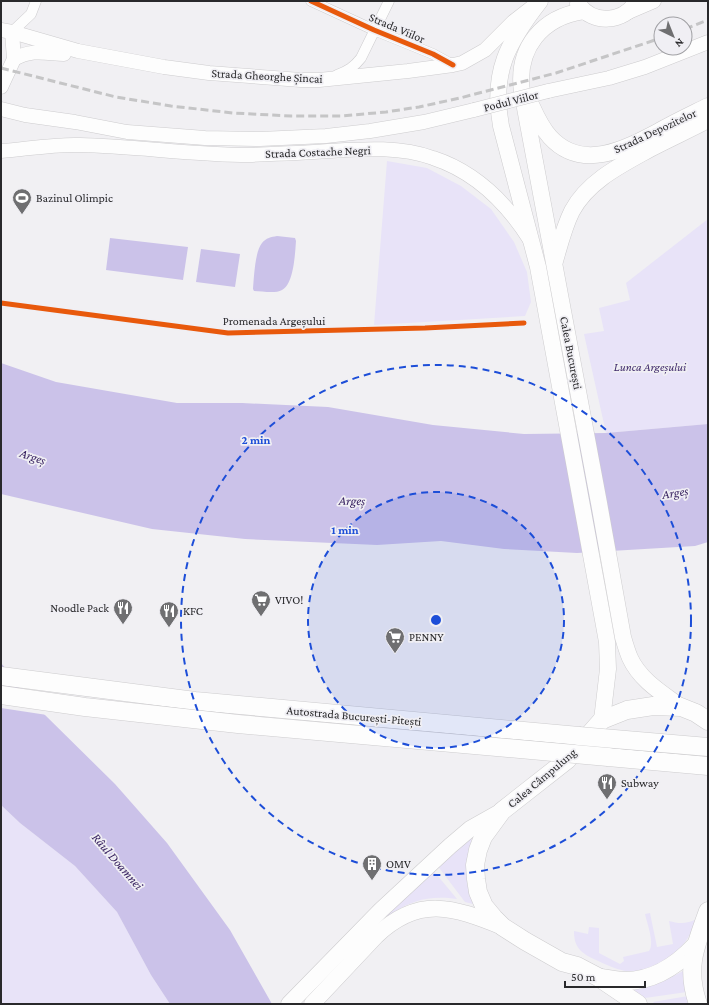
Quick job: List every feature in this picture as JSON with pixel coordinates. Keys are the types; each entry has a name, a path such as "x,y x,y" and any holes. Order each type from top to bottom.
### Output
{"highway":[{"name":"Autostrada București-Pitești","path":"1,676 195,701 708,748"},
{"name":"Autostrada București-Pitești","path":"1,695 85,707 224,722 708,766"},
{"name":"Calea Câmpulung","path":"503,927 484,906 478,892 475,865 478,850 483,837 502,811 567,760 602,720 627,710 652,706 681,707 696,713 708,721"},
{"path":"698,1004 691,971 695,946 708,910"},
{"path":"503,927 562,962 577,966 598,977 638,1004"},
{"path":"598,977 625,981 640,980 656,975 677,963 695,946"}],"main road":[{"name":"Strada Gheorghe Șincai","path":"6,31 78,51 209,73 319,80 408,72 462,63 485,50 514,22 540,1"},
{"name":"Calea București","path":"540,1 525,20 510,44 499,77 498,112 532,244 548,319 603,620 608,669 602,720"},
{"path":"624,14 630,10 636,1"},
{"path":"580,6 589,15 601,19 613,18 654,1"},
{"name":"Calea București","path":"580,6 573,13 560,17 541,30 534,38 523,61 520,72 520,82 623,637 630,658 637,670 658,691 681,707"},
{"path":"6,31 14,59"},
{"name":"Podul Viilor","path":"474,110 548,91 609,78 645,67 708,42"},
{"path":"1,87 14,59 23,54 30,52 42,52 64,54 78,51"},
{"name":"Strada Depozitelor","path":"520,82 539,121 551,138 562,147 582,155 604,155 614,152 651,136 708,106"},
{"name":"Strada Costache Negri","path":"1,109 25,115 75,122 127,132 232,139 326,136 370,131 424,122 474,110"},
{"name":"Strada Depozitelor","path":"554,262 564,230 572,211 588,190 603,177 622,164 708,120"},
{"name":"Strada Costache Negri","path":"69,145 99,136 127,132"},
{"name":"Strada Costache Negri","path":"1,151 69,145 124,147 205,154 291,154 361,149 388,150 432,157 456,166 476,179 495,195 508,210 532,244"},
{"path":"289,1004 382,910 450,846 470,829 502,811"},
{"path":"312,1004 386,926 402,917 415,912 435,908 448,909 471,914 503,927"}],"street":[{"path":"6,31 31,14 36,1"},
{"name":"Strada Viilor","path":"311,1 374,30 433,54 453,65"},
{"path":"319,80 347,72 355,65 361,58 389,1"}],"green space":[{"path":"387,161 427,168 461,186 491,209 514,242 527,272 531,302 525,316 374,325"},
{"name":"Lunca Argeșului","path":"708,219 708,424 606,433 584,334 604,331 599,308 630,300 626,283"},
{"path":"1,805 20,823 75,866 117,912 151,975 170,1004 1,1004"},
{"path":"474,832 469,850 467,868 468,885 473,904 465,902 437,865"},
{"path":"432,869 457,899 426,899 401,908 379,925 356,946"},
{"path":"650,913 657,947 673,944 669,921 683,923 697,919 683,945 669,958 648,969 640,971 625,971 610,966 582,952 575,942 574,931 588,934 589,927 599,928 599,953 620,964 624,961 623,957 649,951 651,948 651,939 645,914"},
{"path":"687,969 687,992 645,998 635,991 635,989 662,982"},
{"path":"688,996 690,1004 655,1004 653,1002"}],"water":[{"path":"277,236 295,238 296,241 293,268 289,282 286,287 279,291 254,291 255,264 260,247 267,239"},
{"path":"110,238 188,247 183,280 106,270"},
{"path":"201,249 240,254 235,287 196,282"},
{"name":"Argeș","path":"1,363 56,382 177,403 242,403 328,407 433,425 524,434 606,433 708,424 708,542 695,546 577,553 504,549 441,541 377,545 245,539 152,529 1,494"},
{"name":"Râul Doamnei","path":"1,663 43,713 115,784 167,843 230,930 272,1004 170,1004 151,975 117,912 75,866 20,823 1,805"}],"pier":[{"path":"1,686 26,690 47,715 1,708"}],"railway":[{"path":"693,26 708,20"},
{"path":"1,68 116,97 171,106 233,113 291,116 341,116 386,112 419,107 460,98 556,73 653,41"}],"cycle path":[{"path":"311,1 374,30 433,54 453,65"},
{"name":"Promenada Argeșului","path":"1,303 228,333 425,328 524,323"}],"place":[{"name":"Bazinul Olimpic","path":"22,215"},
{"name":"VIVO!","path":"261,617"},
{"name":"Noodle Pack","path":"123,625"},
{"name":"KFC","path":"169,628"},
{"name":"PENNY","path":"395,654"},
{"name":"Subway","path":"607,800"},
{"name":"OMV","path":"372,881"}]}
